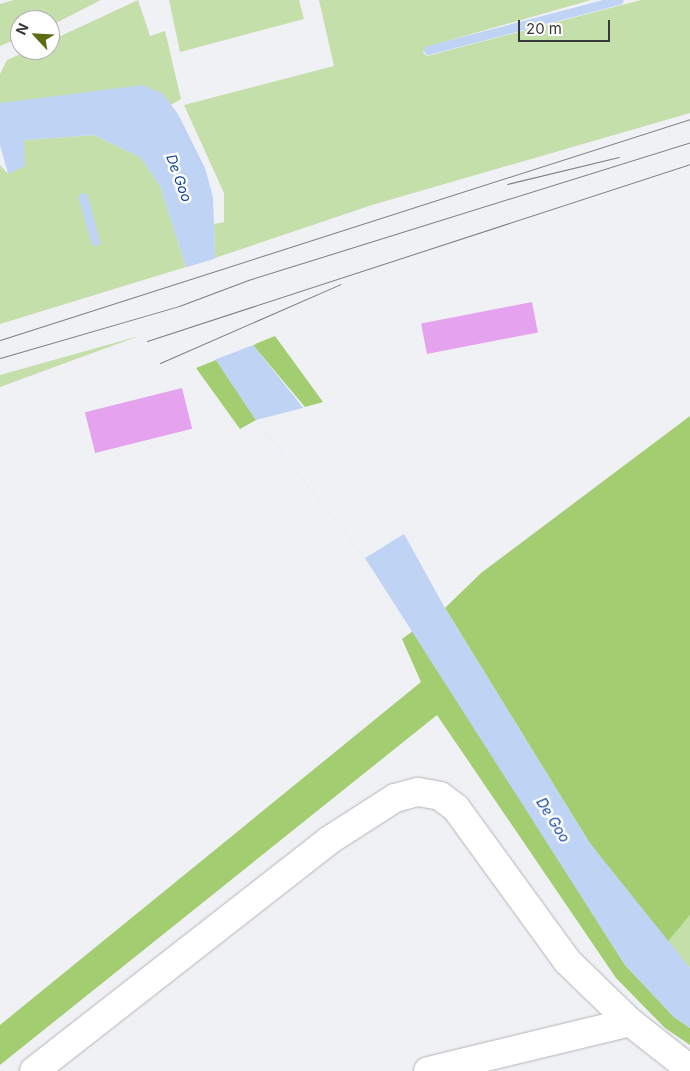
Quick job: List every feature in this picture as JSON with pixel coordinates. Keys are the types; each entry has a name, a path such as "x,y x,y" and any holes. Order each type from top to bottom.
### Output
{"lane":[{"path":"34,1071 328,841 395,798 418,792 440,796 463,815 567,961 630,1022 690,1069"},
{"path":"428,1071 630,1022"}],"green space":[{"path":"14,0 101,0 60,21 60,10 10,10 10,42 0,46 0,4"},
{"path":"138,0 150,36 165,31 181,99 171,105 163,94 0,103 0,74 7,60 60,60 60,36"},
{"path":"169,0 299,0 304,19 180,52"},
{"path":"319,0 591,0 426,47 423,53 427,56 641,0 690,0 690,113 372,205 215,258 214,224 224,222 224,193 184,105 334,66"},
{"path":"94,135 140,157 160,186 186,267 0,324 0,165 8,174 24,140"},
{"path":"139,336 0,387 0,375"},
{"path":"275,336 323,402 305,407 253,345"},
{"path":"216,360 256,420 240,429 196,368"},
{"path":"690,416 690,915 666,944 589,842 445,608 481,573"},
{"path":"413,631 625,965 674,1017 690,1028 690,1045 665,1028 616,978 437,715 0,1065 0,1025 421,682 402,639"},
{"path":"690,915 690,968 666,944"}],"water":[{"name":"De Goo","path":"143,85 163,94 178,114 205,168 213,197 215,258 253,345 404,534 445,608 589,842 690,968 690,1028 674,1017 625,965 365,558 256,420 216,360 160,186 140,157 94,135 24,140 25,166 8,174 0,145 0,103"}],"pier":[{"path":"217,258 256,344 214,360 184,268"},
{"path":"307,407 404,534 365,558 256,420"}],"building":[{"path":"532,302 538,332 427,354 421,324"},
{"path":"182,388 192,429 95,453 85,412"}],"waterway":[{"path":"428,50 619,0"},
{"path":"83,197 95,241"}],"tram line":[{"path":"0,340 690,119"},
{"path":"0,358 179,306 248,280 690,142"},
{"path":"507,184 619,157"},
{"path":"147,341 690,164"},
{"path":"160,363 341,284"}]}
